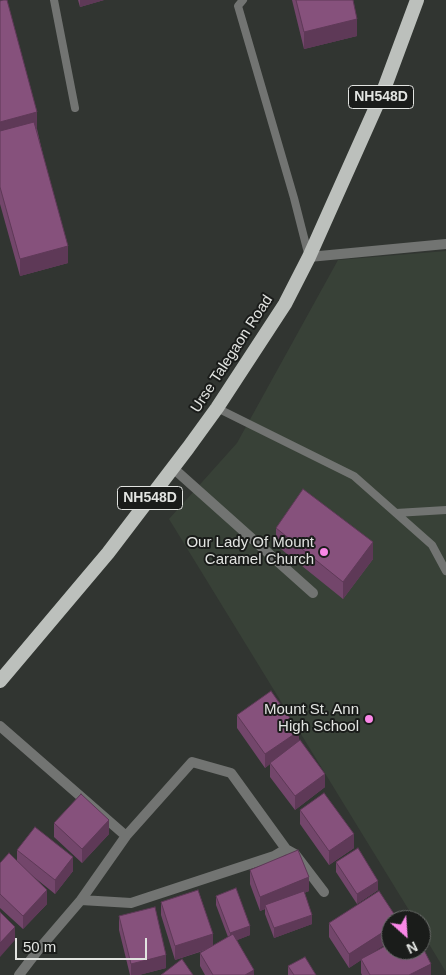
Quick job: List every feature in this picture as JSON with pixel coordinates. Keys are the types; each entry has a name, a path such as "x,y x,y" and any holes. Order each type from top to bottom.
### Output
{"highway":[{"name":"Urse Talegaon Road","path":"0,681 108,553 173,468 217,408 285,304 309,257 384,90 417,0"}],"street":[{"path":"309,257 446,244"},
{"path":"173,468 314,593"},
{"path":"0,726 126,836"},
{"path":"19,975 38,949 81,900 126,836 192,762 231,773 286,849 295,854 324,892"},
{"path":"81,900 131,903 274,856 286,849"}],"lane":[{"path":"54,0 75,108"},
{"path":"243,0 238,6 294,198 309,257"},
{"path":"217,408 354,476 432,545 446,570"},
{"path":"396,513 446,510"}],"shaded area":[{"name":"Mount St. Ann High School","path":"446,251 446,972 431,947 431,910 409,910 169,519 237,443 338,260"}],"building":[{"path":"7,0 37,112 0,122 0,1"},
{"path":"296,0 353,0 357,19 304,32"},
{"path":"34,122 68,246 20,259 0,187 0,131"},
{"name":"Our Lady Of Mount Caramel Church","path":"303,489 373,542 343,582 276,528"},
{"path":"271,691 299,731 265,754 237,715"},
{"path":"300,740 325,774 295,796 270,763"},
{"path":"324,793 354,834 329,851 300,810"},
{"path":"81,794 109,820 82,849 54,823"},
{"path":"35,827 73,857 55,880 17,850"},
{"path":"358,848 378,881 357,894 336,862"},
{"path":"298,850 309,877 260,897 250,870"},
{"path":"9,853 47,890 23,916 0,894 0,863"},
{"path":"236,888 250,926 230,933 216,896"},
{"path":"198,890 213,934 175,946 161,902"},
{"path":"304,891 312,915 274,928 265,905"},
{"path":"379,891 391,910 381,910 381,933 349,954 329,923"},
{"path":"155,907 166,955 131,964 119,916"},
{"path":"0,912 15,927 0,943"},
{"path":"233,934 254,970 245,975 213,975 200,953"},
{"path":"381,948 381,960 429,960 431,964 409,975 370,975 361,959"},
{"path":"305,957 316,975 294,975 288,966"},
{"path":"182,959 193,975 161,975"}],"place":[{"name":"Our Lady Of Mount Caramel Church","path":"324,552"},
{"name":"Mount St. Ann High School","path":"369,719"}]}
